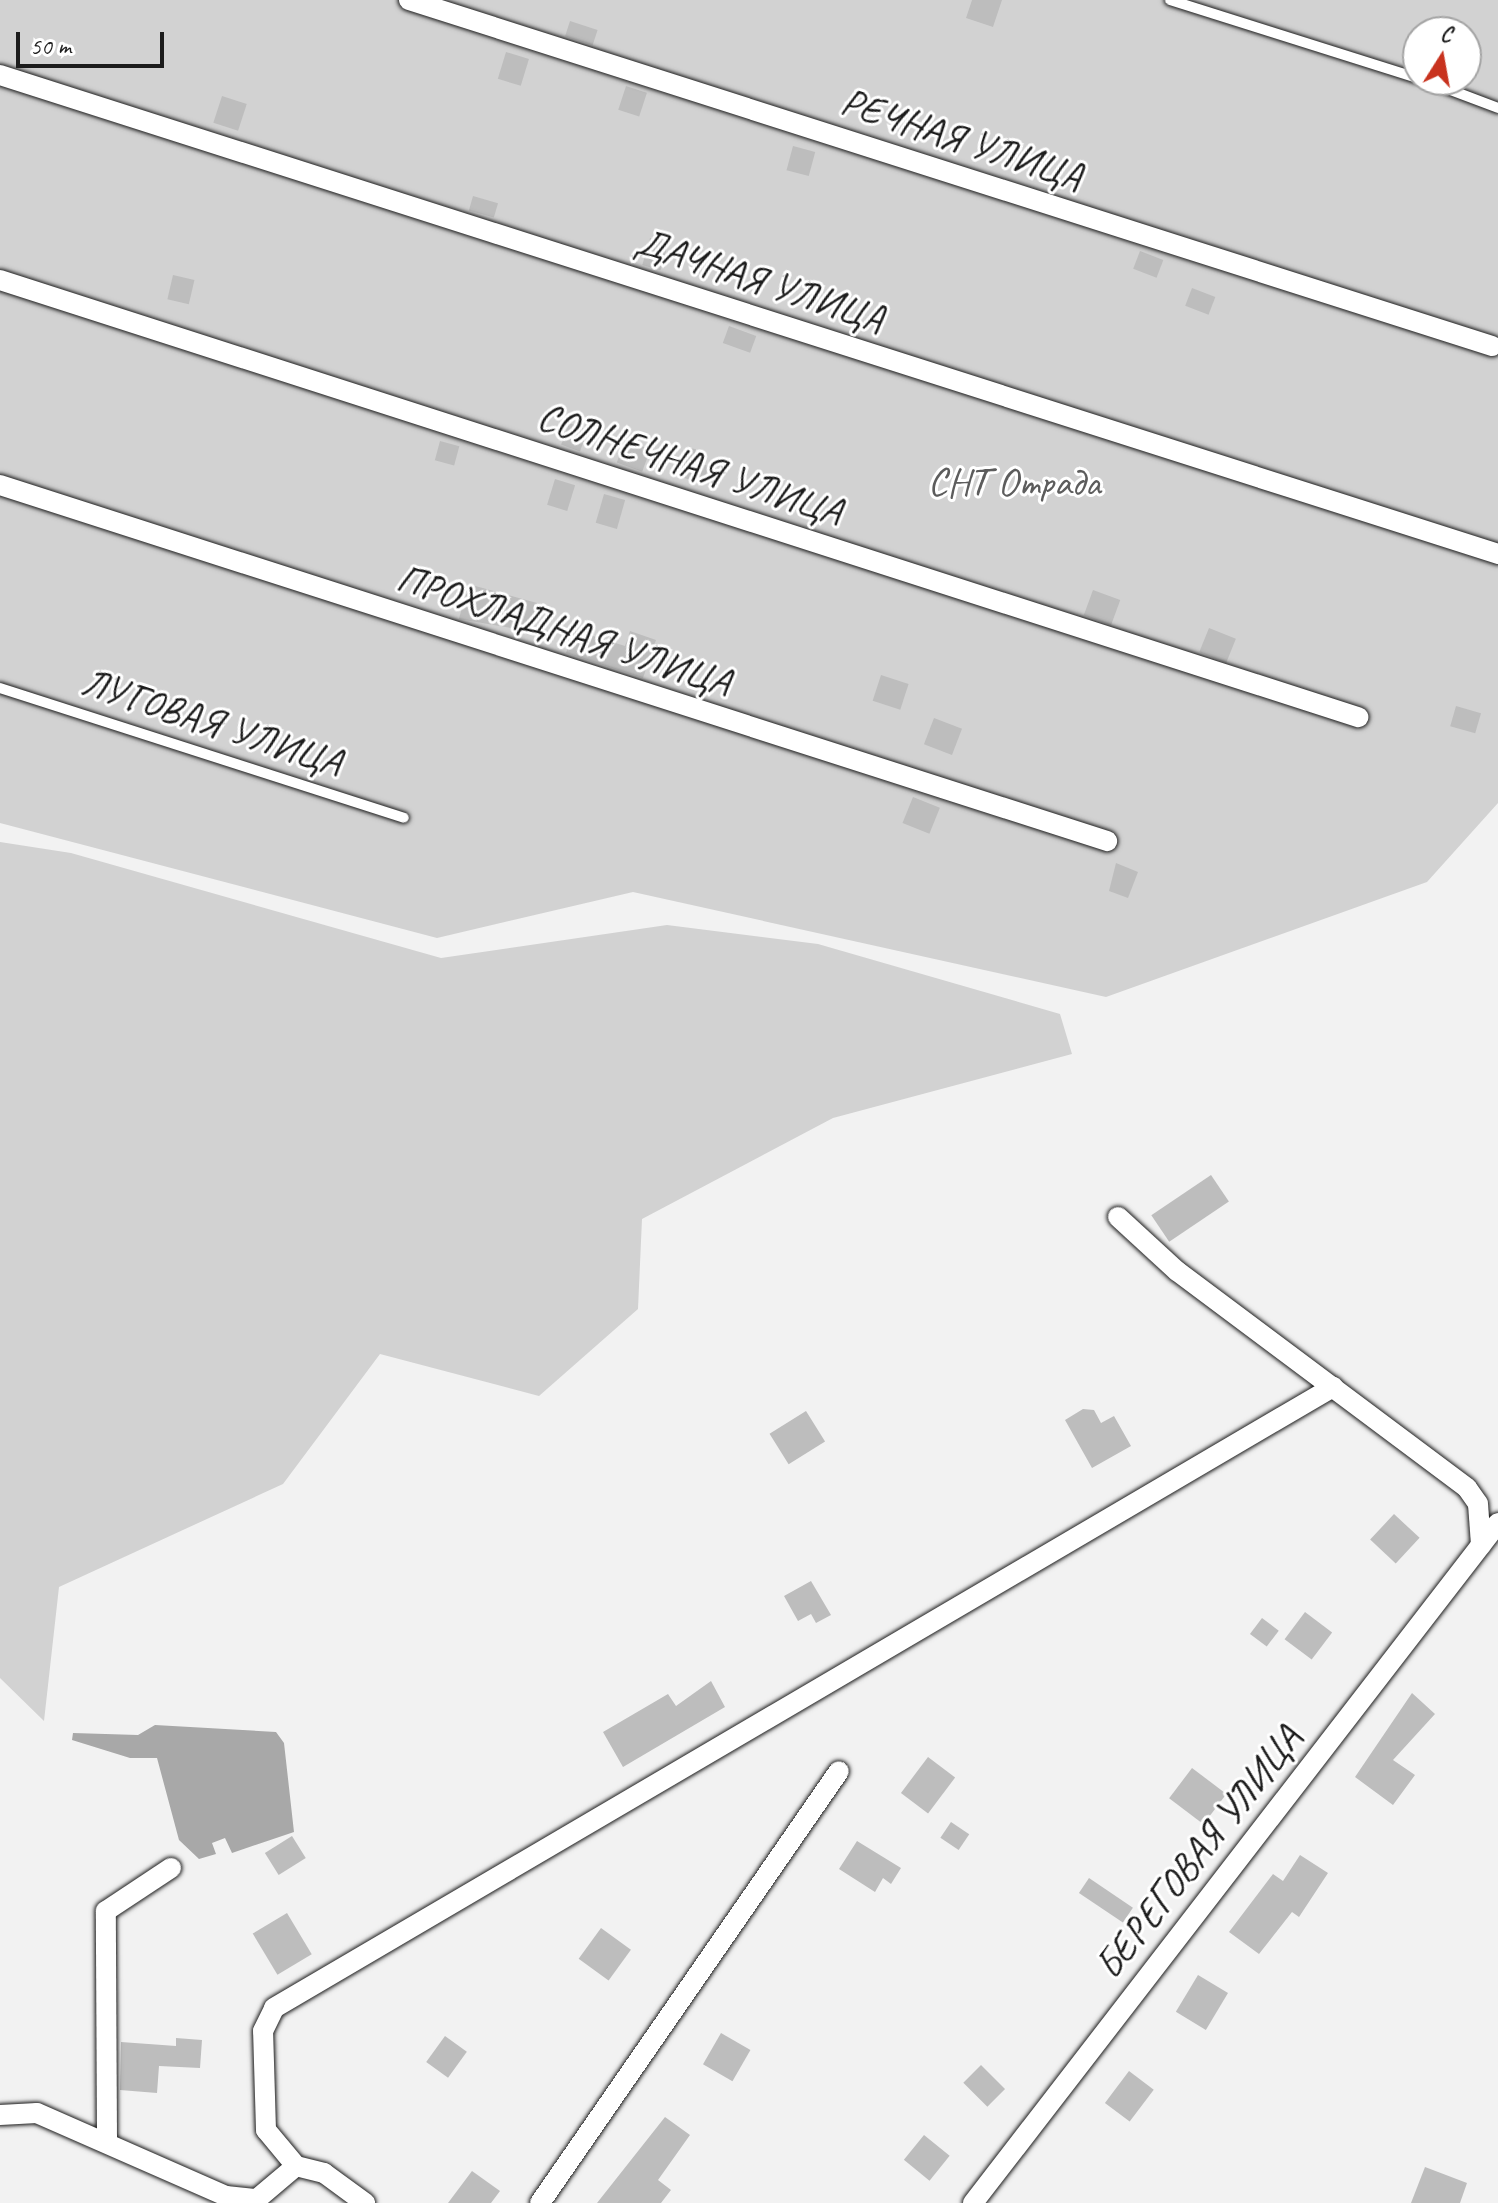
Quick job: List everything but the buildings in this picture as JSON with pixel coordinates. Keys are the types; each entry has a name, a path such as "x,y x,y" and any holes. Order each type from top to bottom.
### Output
{"street":[{"name":"РЕЧНАЯ УЛИЦА","path":"409,0 1492,346"},
{"name":"ДАЧНАЯ УЛИЦА","path":"0,75 1498,554"},
{"name":"СОЛНЕЧНАЯ УЛИЦА","path":"0,280 1358,717"},
{"name":"ПРОХЛАДНАЯ УЛИЦА","path":"0,485 1107,841"},
{"path":"1118,1217 1177,1271 1467,1488 1478,1504 1481,1545"},
{"path":"365,2203 324,2173 296,2166 266,2130 263,2031 274,2008 1333,1387"},
{"name":"БЕРЕГОВАЯ УЛИЦА","path":"973,2203 1498,1523"},
{"path":"540,2203 839,1771"},
{"path":"107,2139 106,1911 171,1868"},
{"path":"0,2115 37,2113 107,2139 226,2196 257,2199 296,2166"}],"lane":[{"path":"1170,0 1402,73"},
{"path":"1466,96 1498,108"},
{"name":"ЛУГОВАЯ УЛИЦА","path":"0,688 404,818"}],"green space":[{"name":"СНТ Отрада","path":"0,0 1498,0 1498,803 1427,882 1106,997 633,892 437,938 0,823"},
{"path":"0,842 71,853 441,958 667,925 818,944 1060,1014 1072,1054 833,1118 642,1219 638,1309 539,1396 380,1354 283,1484 59,1587 44,1721 0,1678"}],"shaded area":[{"path":"155,1725 276,1732 284,1743 294,1832 232,1853 225,1838 212,1843 216,1854 199,1859 179,1840 157,1758 130,1758 72,1740 73,1733 138,1735"}]}
